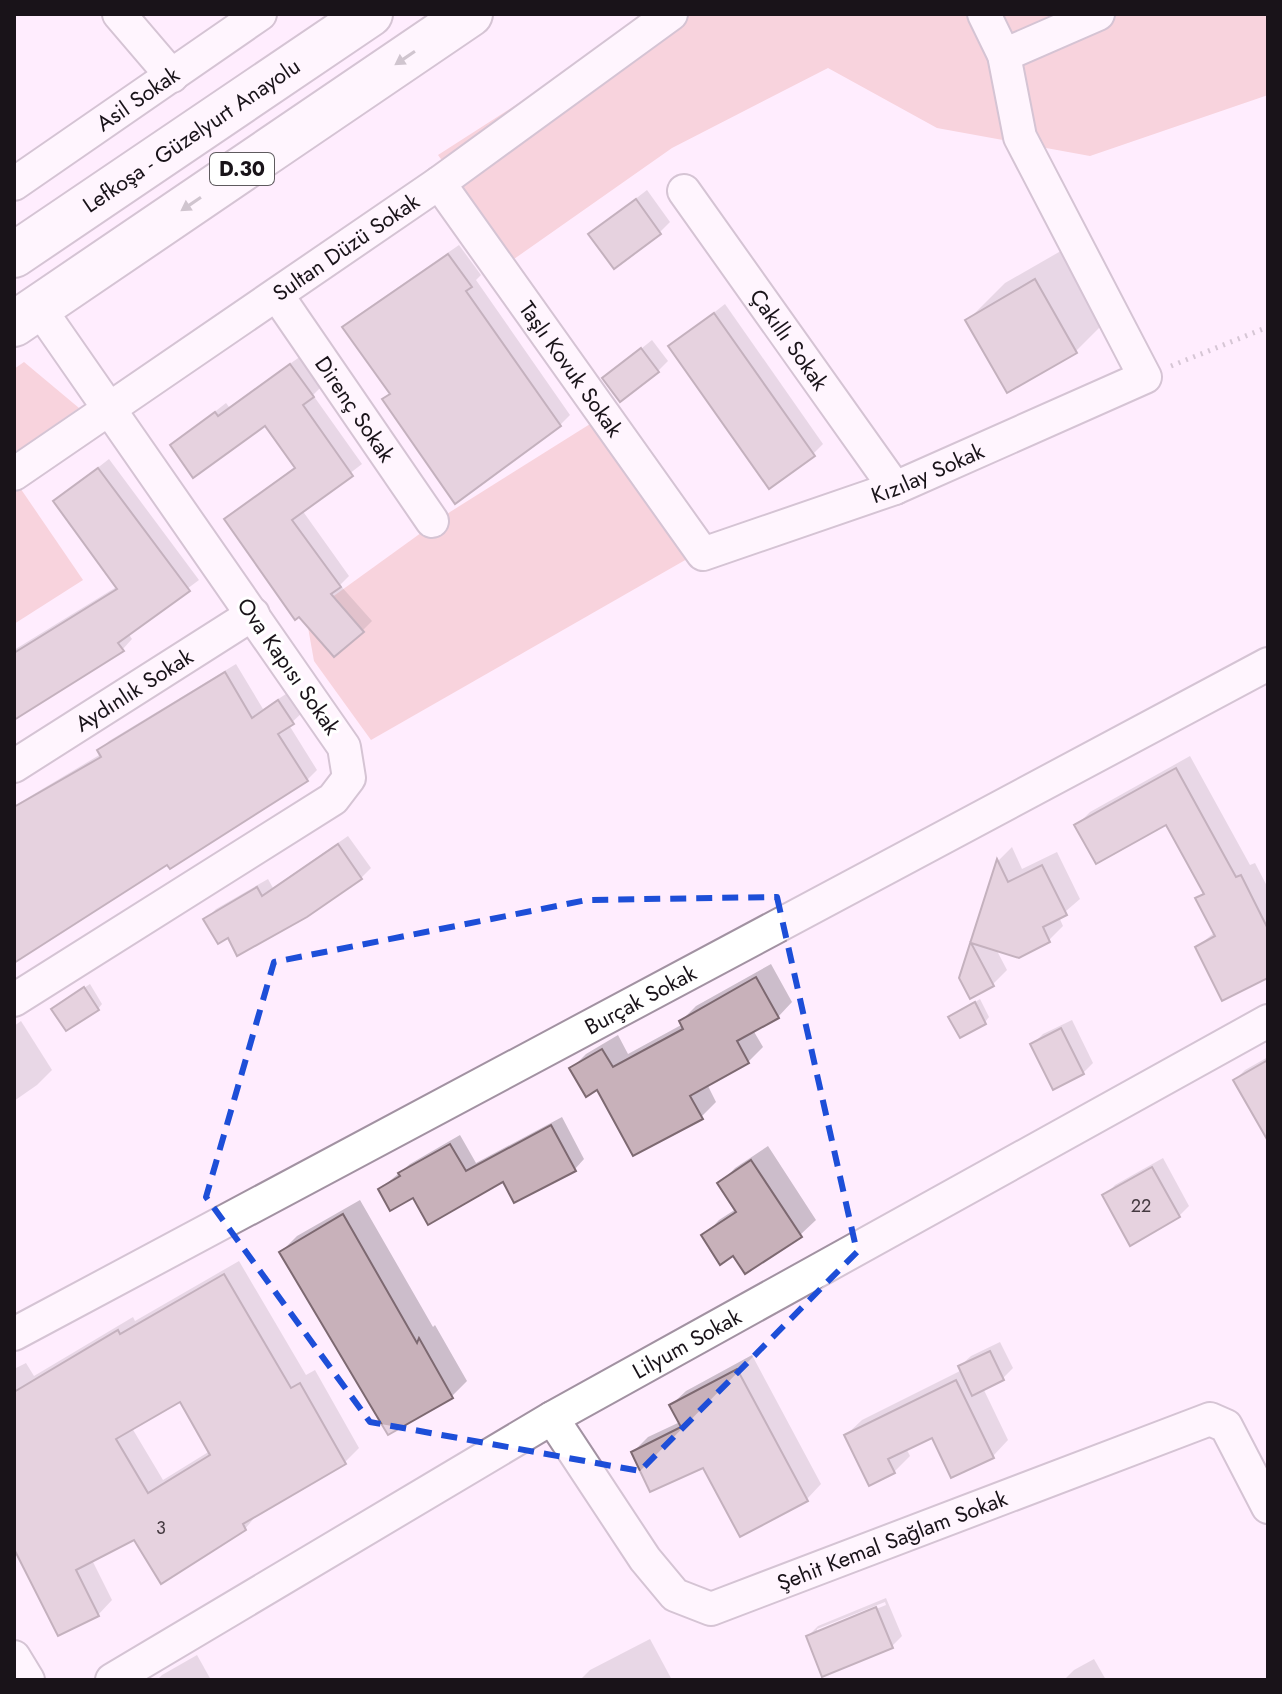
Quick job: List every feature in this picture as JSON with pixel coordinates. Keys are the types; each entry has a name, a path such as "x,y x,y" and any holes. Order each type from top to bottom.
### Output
{"highway":[{"name":"Lefkoşa - Güzelyurt Anayolu","path":"14,255 370,14"},
{"name":"D.30","path":"26,316 470,14"}],"street":[{"path":"119,14 172,76"},
{"name":"Asil Sokak","path":"14,184 260,14"},
{"name":"Sultan Düzü Sokak","path":"14,474 439,183 671,14"},
{"path":"984,14 1004,55 1020,137 1145,377"},
{"path":"1004,55 1098,14"},
{"name":"Taşlı Kovuk Sokak","path":"439,183 703,554"},
{"name":"Çakıllı Sokak","path":"684,191 895,488"},
{"name":"Direnç Sokak","path":"277,295 432,521"},
{"name":"Ova Kapısı Sokak","path":"14,1000 333,799 349,778 344,747 110,408 26,316"},
{"name":"Kızılay Sokak","path":"703,554 895,488 1145,377"},
{"name":"Aydınlık Sokak","path":"14,766 253,614"},
{"name":"Burçak Sokak","path":"14,1334 1268,664"},
{"name":"Lilyum Sokak","path":"112,1680 552,1418 1268,1021"},
{"name":"Şehit Kemal Sağlam Sokak","path":"552,1418 645,1559 675,1595 711,1609 1210,1419 1226,1426 1268,1507"},
{"path":"14,1657 28,1680"}],"path":[{"path":"1145,377 1268,327"}],"highlighted area":[{"path":"777,897 857,1252 640,1471 370,1422 206,1197 274,962 587,900"}],"shaded area":[{"path":"657,14 1268,14 1268,95 1090,156 937,128 828,68 672,148 514,259 438,155"},
{"path":"24,362 79,408 14,453 14,369"},
{"path":"606,414 701,551 371,740 314,661 306,616 450,512"},
{"path":"14,479 83,580 14,624"}],"building":[{"path":"636,199 661,234 614,269 588,234"},
{"path":"448,254 472,287 466,291 561,426 455,504 382,399 390,394 342,327"},
{"path":"1035,279 1077,353 1007,393 965,320"},
{"path":"714,313 815,456 769,489 668,346"},
{"path":"641,348 659,372 620,402 602,378"},
{"path":"290,364 314,397 303,405 353,476 292,520 341,587 331,594 364,632 334,657 299,617 295,620 224,519 295,468 265,426 193,478 170,445 215,412 218,416"},
{"path":"98,468 190,591 118,643 124,651 14,720 14,653 117,589 53,501"},
{"path":"225,672 252,718 278,700 294,724 278,734 308,781 170,869 167,865 14,963 14,807 101,757 97,750"},
{"path":"1176,768 1236,877 1241,875 1268,929 1268,978 1222,1001 1195,947 1215,936 1195,898 1204,894 1166,825 1096,864 1074,825"},
{"path":"338,844 362,879 307,917 237,956 228,938 218,944 203,919 257,887 262,896"},
{"path":"997,859 1008,882 1042,865 1067,915 1043,927 1050,942 1019,958 971,943 994,986 970,999 959,978"},
{"path":"756,977 779,1018 737,1041 749,1063 690,1096 703,1119 633,1156 597,1090 586,1097 569,1068 602,1049 613,1067 683,1029 679,1021"},
{"path":"84,987 99,1010 66,1031 51,1009"},
{"path":"975,1002 986,1024 960,1038 948,1017"},
{"path":"1061,1028 1084,1074 1053,1090 1030,1044"},
{"path":"1268,1060 1268,1141 1233,1080"},
{"path":"551,1125 576,1171 514,1203 503,1182 428,1225 413,1198 390,1211 378,1189 400,1176 398,1173 450,1144 466,1171"},
{"path":"751,1160 802,1237 745,1274 733,1256 720,1265 701,1235 736,1212 717,1183"},
{"path":"1152,1167 1180,1217 1130,1246 1102,1195"},
{"path":"343,1214 417,1343 419,1338 453,1398 388,1435 279,1252"},
{"path":"224,1274 291,1388 300,1383 346,1464 243,1524 246,1530 161,1584 134,1540 76,1570 99,1616 58,1636 14,1549 14,1392 118,1330 120,1334","holes":["180,1402 210,1455 148,1493 116,1439"]},
{"path":"990,1351 1004,1380 972,1396 958,1366"},
{"path":"737,1369 808,1501 740,1537 703,1468 650,1492 631,1452 681,1427 669,1405"},
{"path":"956,1380 994,1458 951,1478 932,1438 888,1459 895,1473 869,1486 844,1435"},
{"path":"876,1607 893,1648 822,1677 806,1636"}]}
